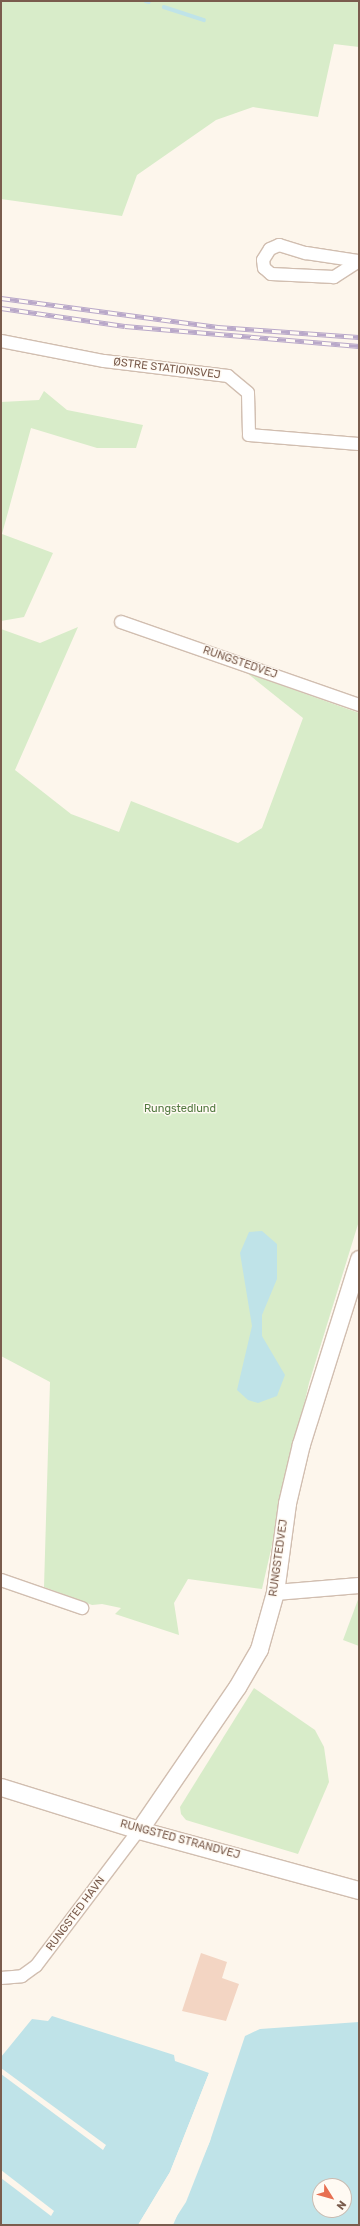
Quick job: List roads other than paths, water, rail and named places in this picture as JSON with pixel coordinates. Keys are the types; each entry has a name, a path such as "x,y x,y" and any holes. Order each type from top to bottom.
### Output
{"main road":[{"name":"RUNGSTEDVEJ","path":"139,1830 251,1666 267,1628 275,1592 287,1503 301,1444 359,1259"},
{"name":"RUNGSTED STRANDVEJ","path":"1,1787 139,1830 359,1890"}],"street":[{"path":"279,245 359,261 334,277 271,274 262,265 267,252 279,245"},
{"name":"ØSTRE STATIONSVEJ","path":"1,342 104,361 228,376 248,394 249,435 359,444"},
{"name":"RUNGSTEDVEJ","path":"121,622 359,705"},
{"path":"1,1580 82,1608"},
{"path":"275,1592 359,1585"},
{"name":"RUNGSTED HAVN","path":"1,1978 22,1976 36,1966 139,1830"}],"water":[{"path":"262,1231 277,1244 277,1279 262,1315 262,1336 285,1375 277,1396 258,1403 248,1400 237,1390 252,1326 240,1253 249,1232"},
{"path":"52,2016 174,2055 175,2061 209,2073 170,2172 138,2225 1,2225 1,2057 32,2019 48,2021"},
{"path":"359,2022 359,2225 173,2225 210,2141 245,2036 260,2029"}],"waterway":[{"path":"164,7 204,20"}],"railway":[{"path":"1,298 218,327 359,337"},
{"path":"1,308 125,326 359,346"}],"park label":[{"name":"Rungstedlund","path":"180,1109"}]}
